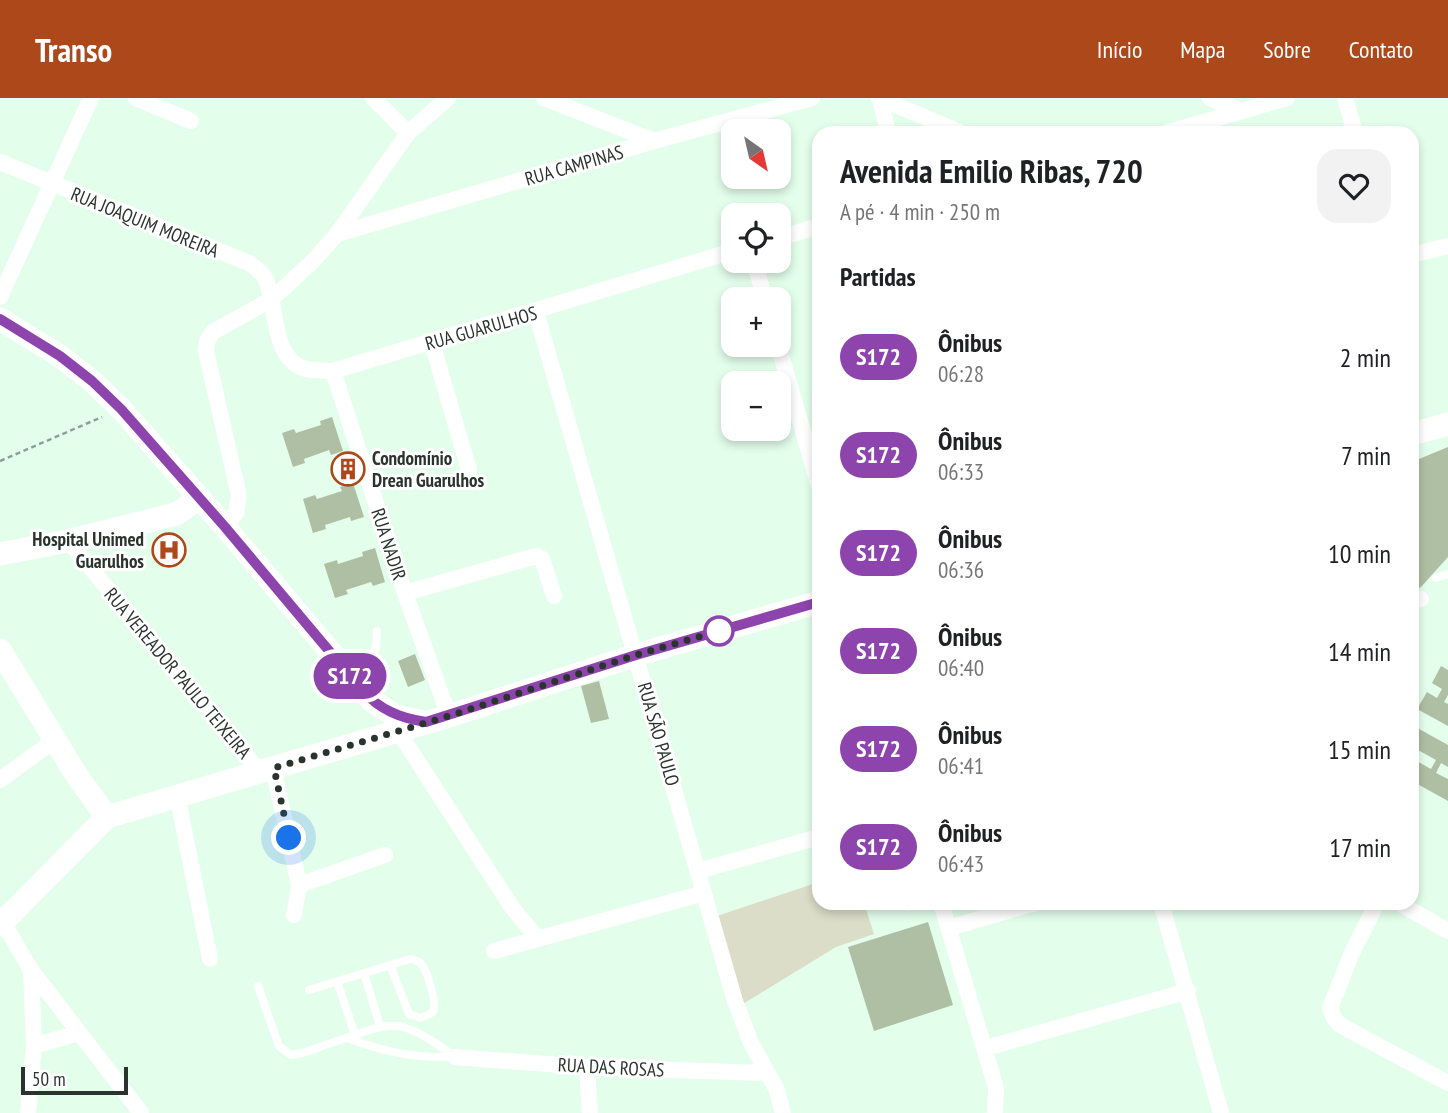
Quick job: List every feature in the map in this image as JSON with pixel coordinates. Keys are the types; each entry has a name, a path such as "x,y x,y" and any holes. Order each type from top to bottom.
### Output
{"main road":[{"path":"0,319 60,356 92,381 121,409 372,701 396,716 426,722"},
{"path":"1419,432 1448,425"},
{"path":"0,554 68,541 176,514 200,498"},
{"path":"1,921 107,817 449,716 636,655 812,604"},
{"path":"0,650 77,776 107,817"},
{"path":"349,745 368,727 372,719 372,701"}],"street":[{"path":"0,297 91,98"},
{"path":"136,98 191,121"},
{"path":"373,98 408,133"},
{"path":"225,527 236,513 239,496 206,351 207,341 213,332 272,299 314,260 337,234 408,133 448,98"},
{"path":"544,98 654,141"},
{"name":"RUA CAMPINAS","path":"337,234 654,141 812,98"},
{"path":"1210,98 1241,111"},
{"path":"1195,126 1287,98"},
{"path":"1345,98 1353,126"},
{"path":"888,126 887,100 946,126"},
{"name":"RUA JOAQUIM MOREIRA","path":"0,162 248,263 264,276 272,299"},
{"path":"791,234 812,228"},
{"path":"1419,253 1448,246"},
{"name":"RUA GUARULHOS","path":"272,299 279,339 294,362 304,369 333,371 721,255"},
{"name":"RUA SÃO PAULO","path":"536,312 735,1001 751,1043 776,1088 783,1113"},
{"path":"432,343 469,470"},
{"path":"781,357 812,462"},
{"name":"RUA NADIR","path":"333,371 405,593 449,716"},
{"name":"RUA VEREADOR PAULO TEIXEIRA","path":"68,541 267,770"},
{"path":"405,593 536,556 542,559 554,596"},
{"path":"398,731 511,906 538,939"},
{"path":"0,780 55,740"},
{"path":"267,770 299,885 294,915"},
{"path":"177,795 209,959"},
{"path":"698,870 812,839"},
{"path":"299,885 385,855"},
{"path":"494,951 704,893"},
{"path":"943,910 986,1048 996,1088 995,1113"},
{"path":"949,928 1011,910"},
{"path":"1163,910 1188,991 1219,1112"},
{"path":"1374,910 1351,955 1330,1008 1331,1013 1340,1025 1448,1083"},
{"path":"1411,910 1448,931"},
{"path":"1,921 31,970 141,1113"},
{"path":"28,1113 34,1046 31,970"},
{"path":"986,1048 1188,991"},
{"path":"34,1046 78,1033"},
{"name":"RUA DAS ROSAS","path":"455,1057 587,1067 767,1073"},
{"path":"587,1067 590,1113"}],"lane":[{"path":"1436,578 1448,574"},
{"path":"352,679 376,648 377,631"},
{"path":"309,990 337,981 364,973 390,965 410,959 422,964 436,1003 433,1012 421,1018 409,1014 390,965"},
{"path":"364,973 380,1026"},
{"path":"337,981 351,1036"},
{"path":"258,986 279,1046 285,1052 297,1054 380,1026 404,1026 421,1033 455,1057"},
{"path":"351,1036 383,1051 407,1056 455,1057"}],"path":[{"path":"0,461 121,409"}],"green space":[{"path":"812,884 812,910 866,910 874,934 836,947 741,1005 717,916"}],"building":[{"path":"332,417 343,451 331,455 329,450 304,459 305,463 293,467 282,433 294,429 296,433 321,425 320,421"},
{"path":"1448,447 1448,557 1419,588 1419,459"},
{"name":"Condomínio Drean Guarulhos","path":"351,460 356,475 345,478 341,464"},
{"path":"353,483 364,517 351,521 350,517 325,525 326,529 313,533 303,499 315,495 317,499 342,491 340,487"},
{"path":"375,548 385,582 373,586 371,582 346,590 348,594 335,598 324,564 337,560 338,564 363,556 362,552"},
{"path":"415,654 425,680 408,687 398,661"},
{"path":"1441,666 1448,670 1448,695 1444,702 1448,704 1448,726 1419,710 1427,692 1437,698 1442,689 1432,683"},
{"path":"599,681 609,719 591,723 581,686"},
{"path":"1419,729 1448,745 1448,767 1441,763 1436,773 1448,779 1448,801 1419,785 1419,762 1431,769 1436,760 1419,751"},
{"path":"928,922 953,1005 874,1031 848,947"}],"bus line":[{"name":"S172","path":"0,319 60,356 92,381 121,409 225,527 362,690 372,701 396,716 426,722 636,655 812,604"}],"place":[{"name":"Condomínio Drean Guarulhos","path":"348,469"},
{"name":"Hospital Unimed Guarulhos","path":"169,550"}],"route":[{"path":"289,838 274,768 719,631"}]}
